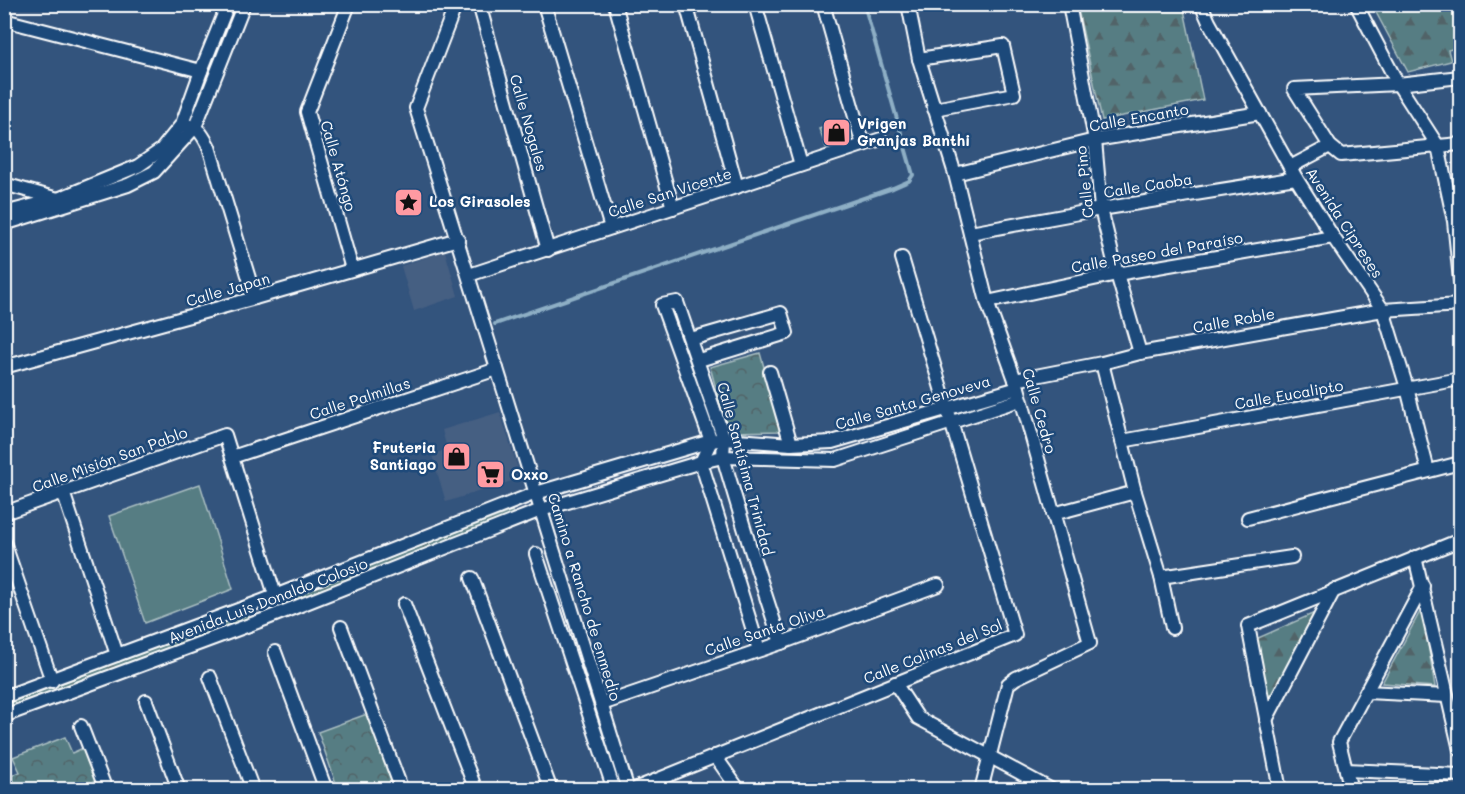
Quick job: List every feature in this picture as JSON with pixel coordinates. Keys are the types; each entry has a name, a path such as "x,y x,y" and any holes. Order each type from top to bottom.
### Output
{"street":[{"path":"4,213 58,199 138,166 161,150 182,124 228,4"},
{"path":"4,224 128,186 154,172 195,127 244,4"},
{"name":"Calle Atóngo","path":"349,4 307,112 352,270"},
{"name":"Camino a Rancho de enmedio","path":"456,4 416,108 630,789"},
{"name":"Calle Nogales","path":"479,4 548,250"},
{"path":"544,4 611,228"},
{"path":"615,4 673,208"},
{"path":"686,4 737,187"},
{"path":"754,4 801,165"},
{"path":"823,4 863,145"},
{"name":"Calle Cedro","path":"908,4 919,60 955,174 987,302 1018,389 1090,643 1008,684 990,757"},
{"name":"Calle Pino","path":"1069,4 1095,140 1101,209 1116,274 1140,353"},
{"name":"Avenida Cipreses","path":"1201,4 1293,172 1333,237 1383,310 1407,388 1428,471"},
{"path":"1356,4 1398,84 1438,146 1457,221 1461,280"},
{"path":"4,20 201,71"},
{"path":"919,60 1003,46 1014,94 934,109"},
{"path":"1461,77 1398,84 1294,89 1330,146 1341,155 1461,144"},
{"name":"Calle Encanto","path":"955,174 1095,140 1260,113"},
{"path":"182,124 195,127 209,147 255,298"},
{"name":"Calle San Vicente","path":"469,275 881,139"},
{"name":"Calle Caoba","path":"970,233 1293,172 1330,146"},
{"path":"4,184 72,204"},
{"name":"Calle Paseo del Paraíso","path":"987,302 1116,274 1333,237"},
{"name":"Calle Japan","path":"4,367 458,239"},
{"name":"Calle Colinas del Sol","path":"630,789 1015,635 902,258"},
{"name":"Calle Santísima Trinidad","path":"701,462 711,441 662,305 676,302 679,304 699,360 724,439 723,457 781,643"},
{"name":"Calle Roble","path":"1018,389 1140,353 1383,310 1461,305"},
{"path":"691,339 781,313 787,333 699,360"},
{"path":"1102,363 1135,492 1161,577 1172,628"},
{"name":"Calle Palmillas","path":"232,457 497,369"},
{"path":"770,372 791,444"},
{"name":"Calle Eucalipto","path":"1122,441 1461,379"},
{"name":"Calle Santa Genoveva","path":"536,493 711,441 724,439 791,444 832,442 1018,389"},
{"name":"Calle Santa Genoveva","path":"541,510 723,457 835,460 952,423 1018,389"},
{"name":"Calle Misión San Pablo","path":"4,513 225,435 232,457"},
{"path":"232,457 275,595"},
{"path":"701,462 759,650"},
{"path":"1248,518 1461,463"},
{"path":"63,492 117,655"},
{"path":"1053,514 1135,492"},
{"name":"Avenida Luis Donaldo Colosio","path":"4,697 262,601 536,493"},
{"name":"Avenida Luis Donaldo Colosio","path":"4,716 268,618 541,510"},
{"path":"1280,789 1248,626 1461,540"},
{"path":"4,542 52,681"},
{"path":"536,554 614,789"},
{"path":"1161,577 1292,557"},
{"path":"1415,557 1461,750"},
{"path":"472,578 551,789"},
{"name":"Calle Santa Oliva","path":"602,704 781,643 938,585"},
{"path":"1352,789 1339,742 1423,586"},
{"path":"1266,720 1334,590"},
{"path":"262,601 268,618"},
{"path":"404,604 476,789"},
{"path":"341,627 402,789"},
{"path":"274,652 326,789"},
{"path":"210,677 253,789"},
{"path":"895,683 918,718 1052,789"},
{"path":"1366,692 1447,696"},
{"path":"146,701 179,789"},
{"path":"81,726 106,789"},
{"path":"715,756 739,789"},
{"path":"981,789 990,757"},
{"path":"1346,770 1461,775"},
{"path":"4,777 9,789"}],"shaded area":[{"path":"445,251 458,296 414,311 401,266"},
{"path":"500,412 521,478 446,502 432,455 447,449 442,430"}],"green space":[{"path":"1077,5 1183,5 1203,100 1102,120"},
{"path":"1372,5 1460,5 1460,47 1448,50 1451,61 1408,72"},
{"path":"848,119 854,138 826,147 819,129"},
{"path":"760,353 782,431 728,432 710,367"},
{"path":"200,484 233,589 145,623 109,516"},
{"path":"512,511 514,517 277,608 274,602"},
{"path":"1422,608 1435,687 1382,683"},
{"path":"1319,611 1268,709 1256,639"},
{"path":"247,612 249,618 5,711 5,705"},
{"path":"367,714 396,789 338,789 318,732"},
{"path":"65,737 72,753 83,748 99,789 14,789 9,777 20,772 13,757"}],"waterway":[{"path":"495,324 909,181 913,175 864,4"}],"place":[{"name":"Vrigen Granjas Banthi","path":"836,133"},
{"name":"Los Girasoles","path":"408,202"},
{"name":"Fruteria Santiago","path":"457,457"},
{"name":"Oxxo","path":"490,475"}]}
